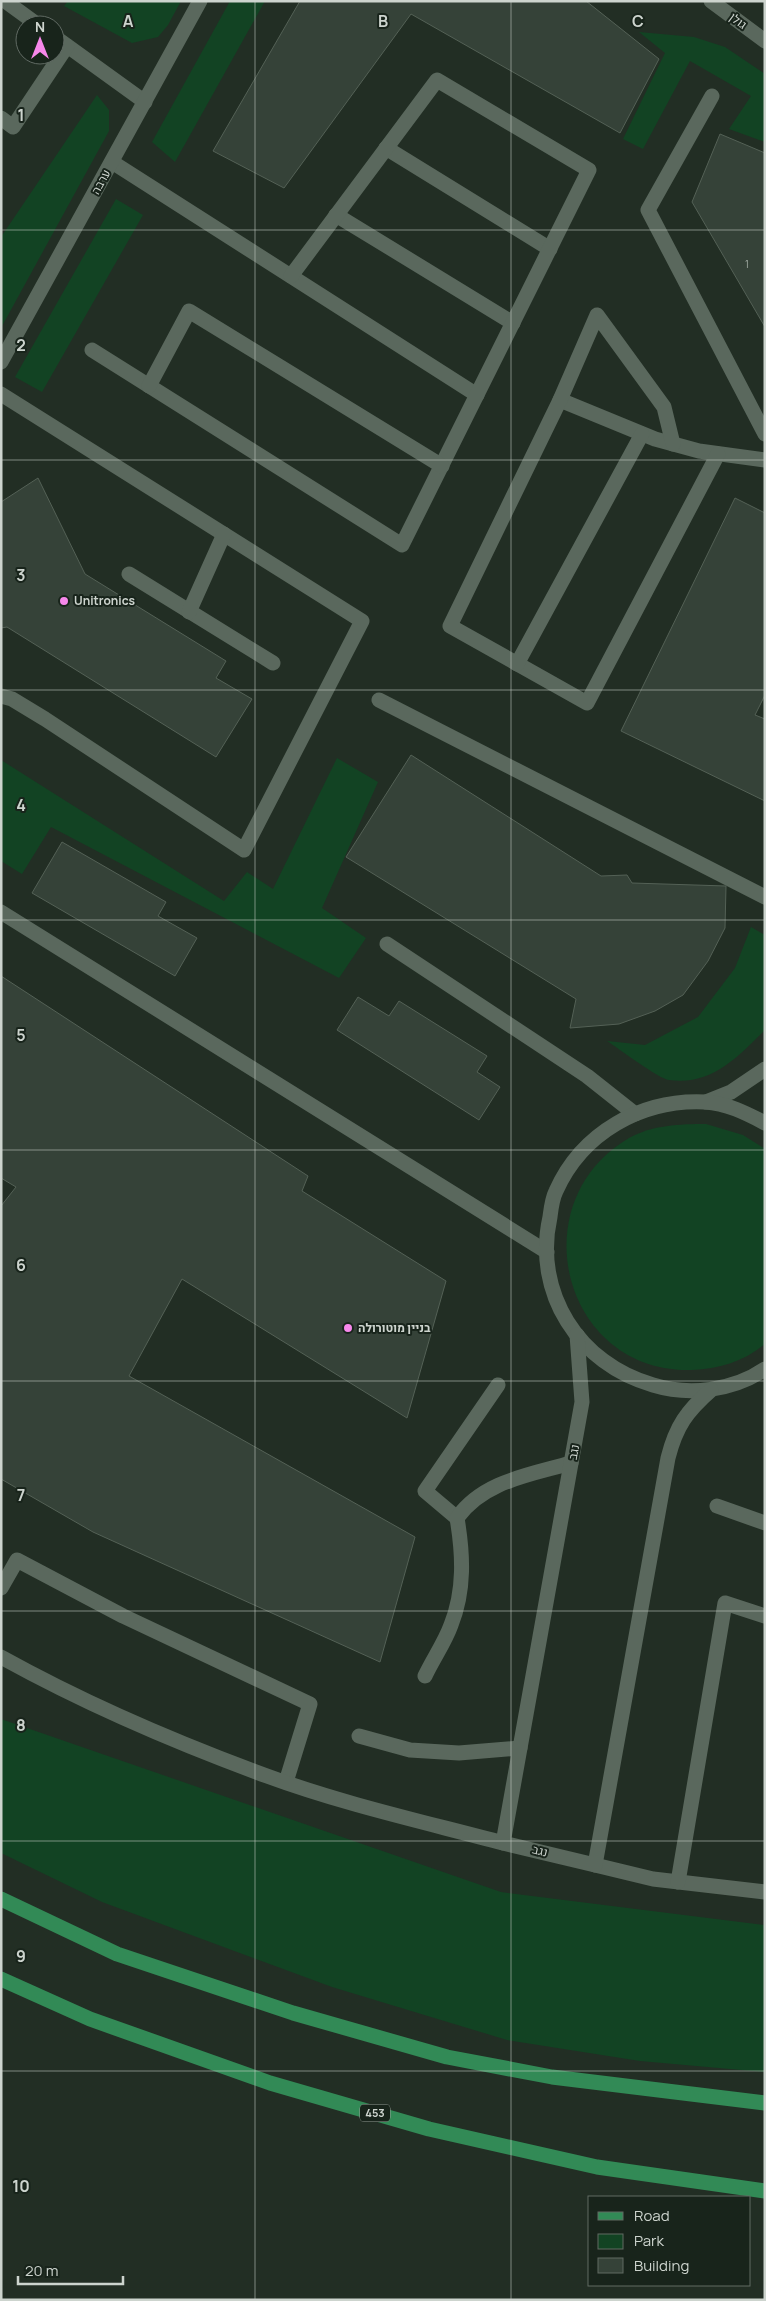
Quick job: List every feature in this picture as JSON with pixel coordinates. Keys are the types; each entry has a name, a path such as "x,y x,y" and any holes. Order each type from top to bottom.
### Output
{"main road":[{"path":"1,1899 117,1954 292,2013 448,2057 552,2078 765,2103"},
{"name":"453","path":"1,1979 90,2019 261,2080 428,2129 597,2167 765,2191"}],"street":[{"path":"4,1 24,15"},
{"name":"ערבה","path":"1,362 200,1"},
{"name":"גולן","path":"711,1 765,42"},
{"path":"65,45 145,102"},
{"path":"1,118 13,127 48,65"},
{"path":"92,350 402,545 589,170 436,80 291,276"},
{"path":"712,96 648,210 765,434"},
{"path":"386,148 550,249"},
{"path":"112,162 477,396"},
{"path":"336,216 513,323"},
{"path":"149,386 190,311 442,466"},
{"path":"673,444 664,407 597,315 560,400 450,626 587,704 718,454"},
{"path":"1,394 362,621 244,850 45,719 12,699 1,696"},
{"path":"560,400 642,434 673,444 718,454 765,460"},
{"path":"517,664 642,434"},
{"path":"190,612 224,534"},
{"path":"129,574 273,663"},
{"path":"379,700 765,897"},
{"path":"1,912 547,1252"},
{"path":"387,944 587,1076 635,1114"},
{"path":"706,1102 731,1092 765,1069"},
{"path":"765,1123 741,1110 706,1102 659,1105 615,1122 580,1152 555,1192 545,1238 550,1284 567,1324 595,1356 632,1379 671,1390 712,1390 751,1378 765,1369"},
{"name":"נגב","path":"577,1335 582,1402 503,1842 653,1879 765,1892"},
{"path":"424,1676 452,1624 462,1584 462,1547 457,1518 424,1491 498,1385"},
{"path":"595,1865 668,1458 673,1439 690,1408 712,1390"},
{"path":"457,1518 467,1504 494,1486 572,1463"},
{"path":"717,1506 765,1523"},
{"path":"1,1588 17,1560 123,1616 310,1704 286,1782"},
{"path":"678,1882 725,1604 765,1616"},
{"path":"1,1657 48,1683 170,1736 286,1782 367,1808 503,1842"},
{"path":"359,1736 410,1750 459,1753 520,1748"}],"green space":[{"path":"68,1 181,1 168,25 158,37 132,43 64,6"},
{"path":"230,1 265,1 175,162 152,142"},
{"path":"639,32 694,37 725,47 765,74 765,142 729,129 751,96 690,61 643,149 623,139 665,53"},
{"path":"97,95 109,110 109,131 1,328 1,237"},
{"path":"116,199 143,215 42,392 15,377"},
{"path":"337,758 378,782 322,908 366,938 339,978 51,827 22,874 1,861 1,760 224,901 247,872 273,889"},
{"path":"751,927 765,935 765,1030 734,1059 711,1074 698,1079 684,1081 669,1080 648,1069 607,1041 645,1045 698,1017 735,968"},
{"path":"706,1124 743,1135 765,1149 765,1344 748,1356 712,1368 692,1370 648,1364 612,1344 586,1315 571,1280 567,1241 574,1202 595,1167 629,1138 657,1128"},
{"path":"1,1719 501,1892 765,1925 765,2072 640,2061 507,2040 332,1987 102,1902 1,1853"}],"building":[{"path":"300,1 586,1 659,59 620,133 411,14 284,188 213,151"},
{"path":"720,134 765,153 765,327 692,202"},
{"name":"Unitronics","path":"38,478 85,574 226,661 216,678 252,699 216,757 7,627 1,628 1,502"},
{"path":"735,498 765,513 765,695 755,715 765,719 765,801 621,731"},
{"path":"411,755 601,876 627,875 632,883 726,886 725,928 708,961 683,995 655,1011 619,1024 570,1028 576,999 346,857"},
{"path":"62,842 166,902 158,916 197,938 175,976 32,893"},
{"name":"בניין מוטורולה","path":"1,976 308,1176 302,1191 446,1281 407,1418 182,1279 129,1376 415,1537 380,1662 93,1532 1,1479 1,1206 16,1187 1,1178"},
{"path":"358,997 389,1016 399,1001 487,1056 477,1072 500,1087 479,1120 337,1030"}],"place":[{"name":"Unitronics","path":"64,601"},
{"name":"בניין מוטורולה","path":"348,1328"}]}
